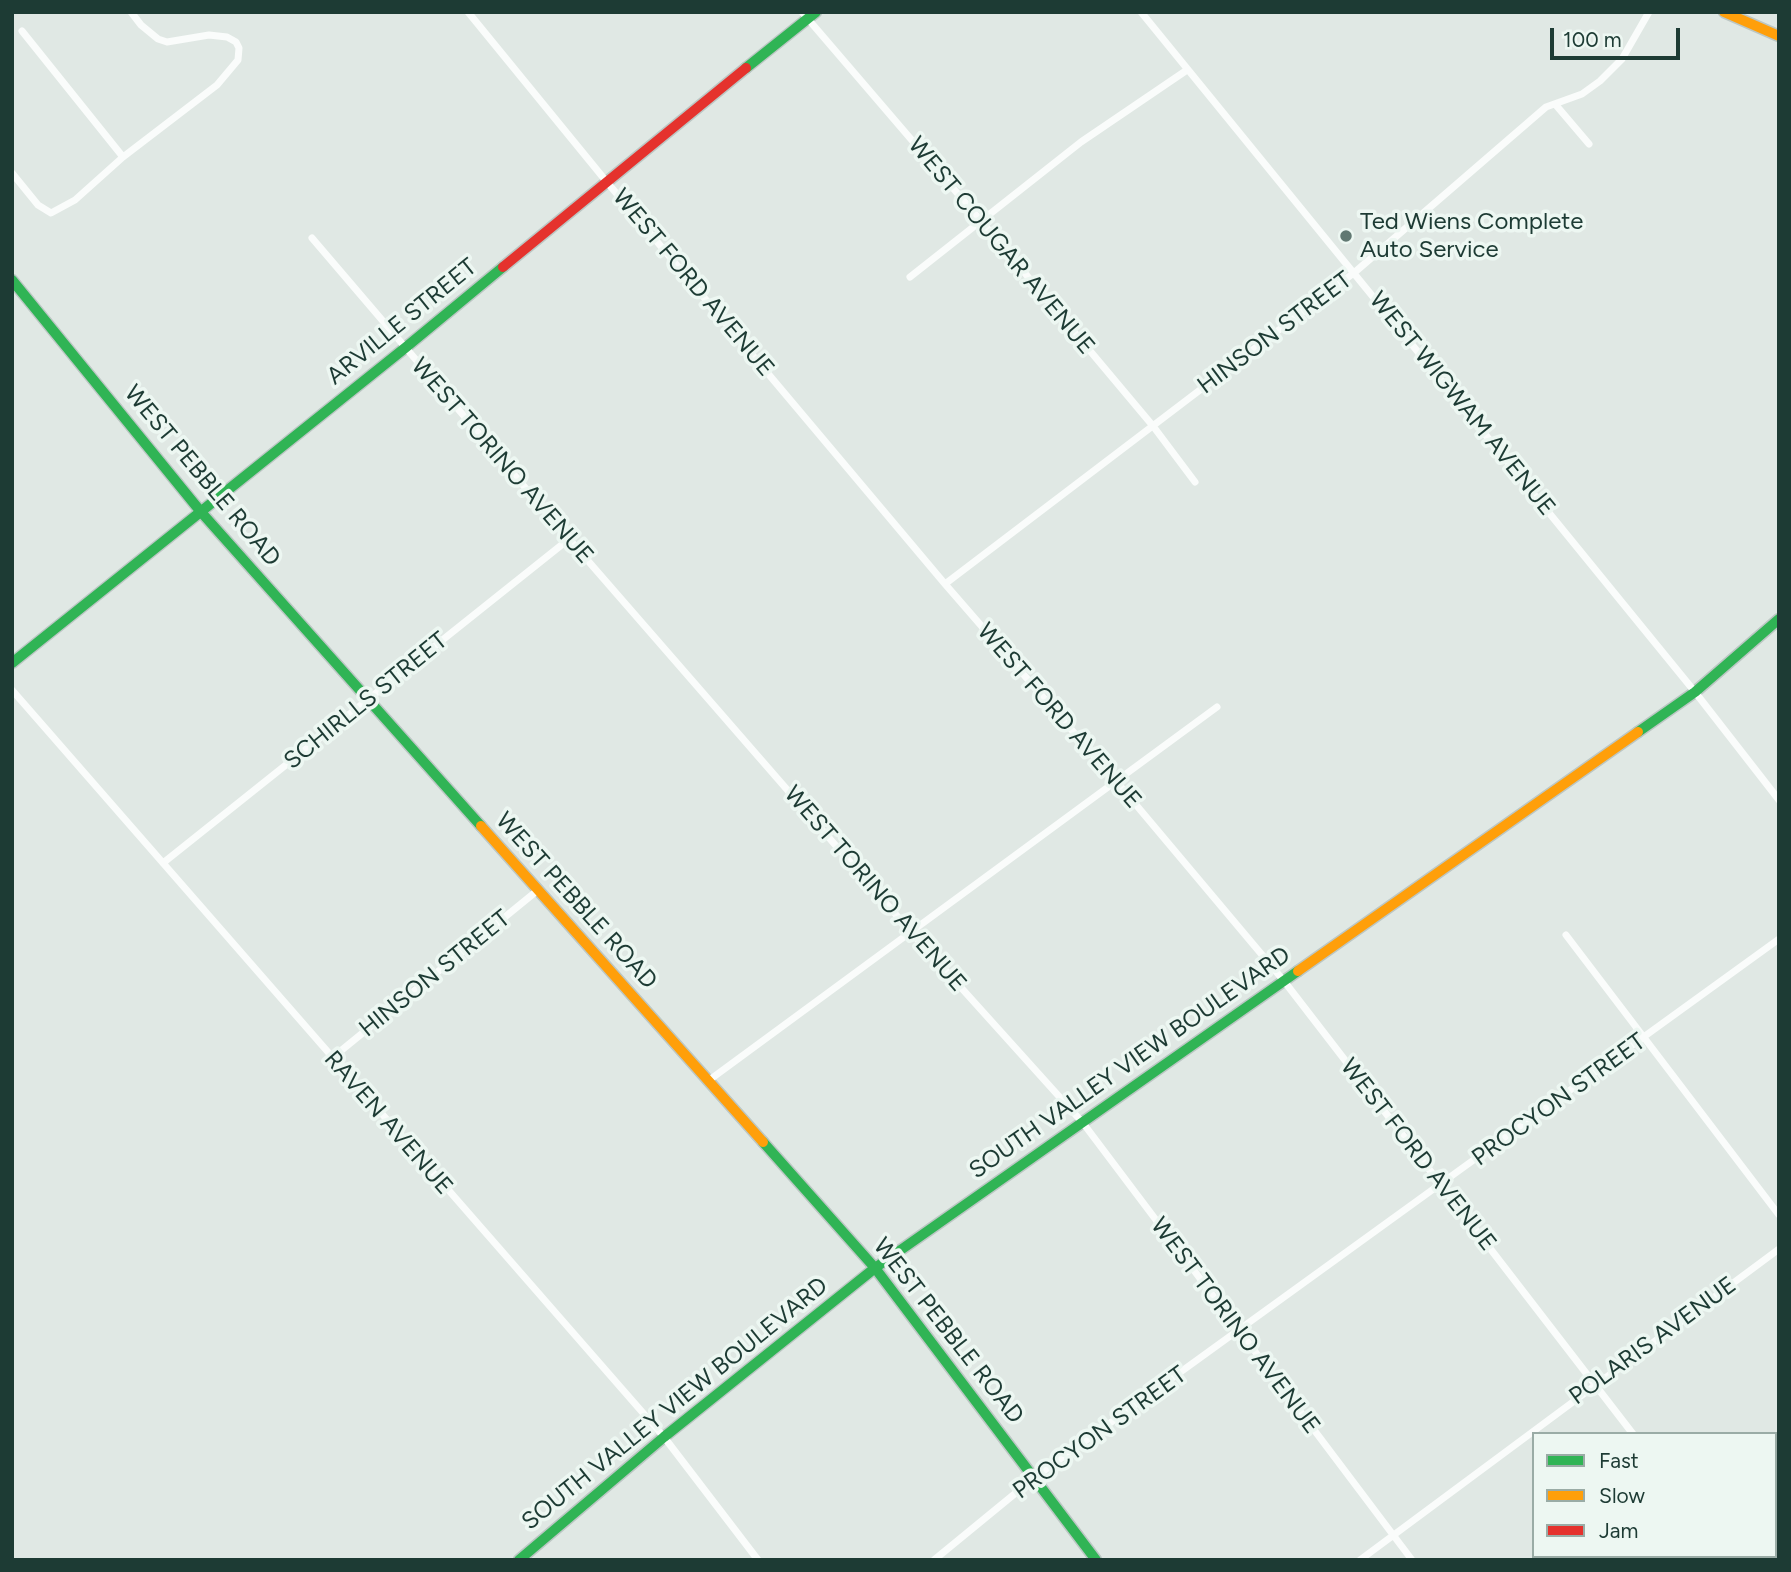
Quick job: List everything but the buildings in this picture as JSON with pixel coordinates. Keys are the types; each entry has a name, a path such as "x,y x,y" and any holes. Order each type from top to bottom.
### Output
{"main road":[{"name":"ARVILLE STREET","path":"12,663 405,348 805,16 817,12"},
{"path":"1724,12 1779,36"},
{"name":"WEST PEBBLE ROAD","path":"12,280 201,512 875,1268 1096,1560"},
{"name":"SOUTH VALLEY VIEW BOULEVARD","path":"519,1560 664,1437 875,1268 1083,1124 1368,919 1695,692 1779,619"}],"street":[{"path":"12,173 38,205 51,213 75,200 123,157 217,85 238,60 239,48 236,41 209,35 167,43 141,25 131,12"},
{"name":"WEST FORD AVENUE","path":"468,12 945,584 1116,781 1283,981 1631,1432"},
{"name":"WEST WIGWAM AVENUE","path":"1141,12 1355,272 1695,692 1779,800"},
{"name":"HINSON STREET","path":"945,584 1355,272 1546,107 1582,94 1600,81 1622,59 1648,12"},
{"name":"WEST COUGAR AVENUE","path":"805,16 1153,426 1195,482"},
{"path":"22,31 123,157"},
{"path":"910,277 1081,142 1187,69"},
{"path":"1555,104 1589,144"},
{"name":"WEST TORINO AVENUE","path":"312,238 569,539 911,932 1083,1124 1412,1560"},
{"name":"SCHIRLLS STREET","path":"163,863 569,539"},
{"name":"RAVEN AVENUE","path":"12,690 664,1437 758,1560"},
{"path":"708,1081 1217,707"},
{"name":"HINSON STREET","path":"332,1058 538,890"},
{"path":"1566,935 1779,1215"},
{"name":"PROCYON STREET","path":"933,1560 1034,1478 1779,939"},
{"name":"POLARIS AVENUE","path":"1360,1560 1779,1249"}],"traffic: fast":[{"path":"746,68 816,12"},
{"path":"12,663 503,267"},
{"path":"12,280 201,512 481,826"},
{"path":"1638,732 1695,692 1779,619"},
{"path":"519,1560 664,1437 875,1268 1298,971"},
{"path":"763,1142 875,1268 1096,1560"}],"traffic: slow":[{"path":"1724,12 1779,36"},
{"path":"1298,971 1638,732"},
{"path":"481,826 763,1142"}],"traffic: jam":[{"path":"503,267 746,68"}],"place":[{"name":"Ted Wiens Complete Auto Service","path":"1346,236"}]}
